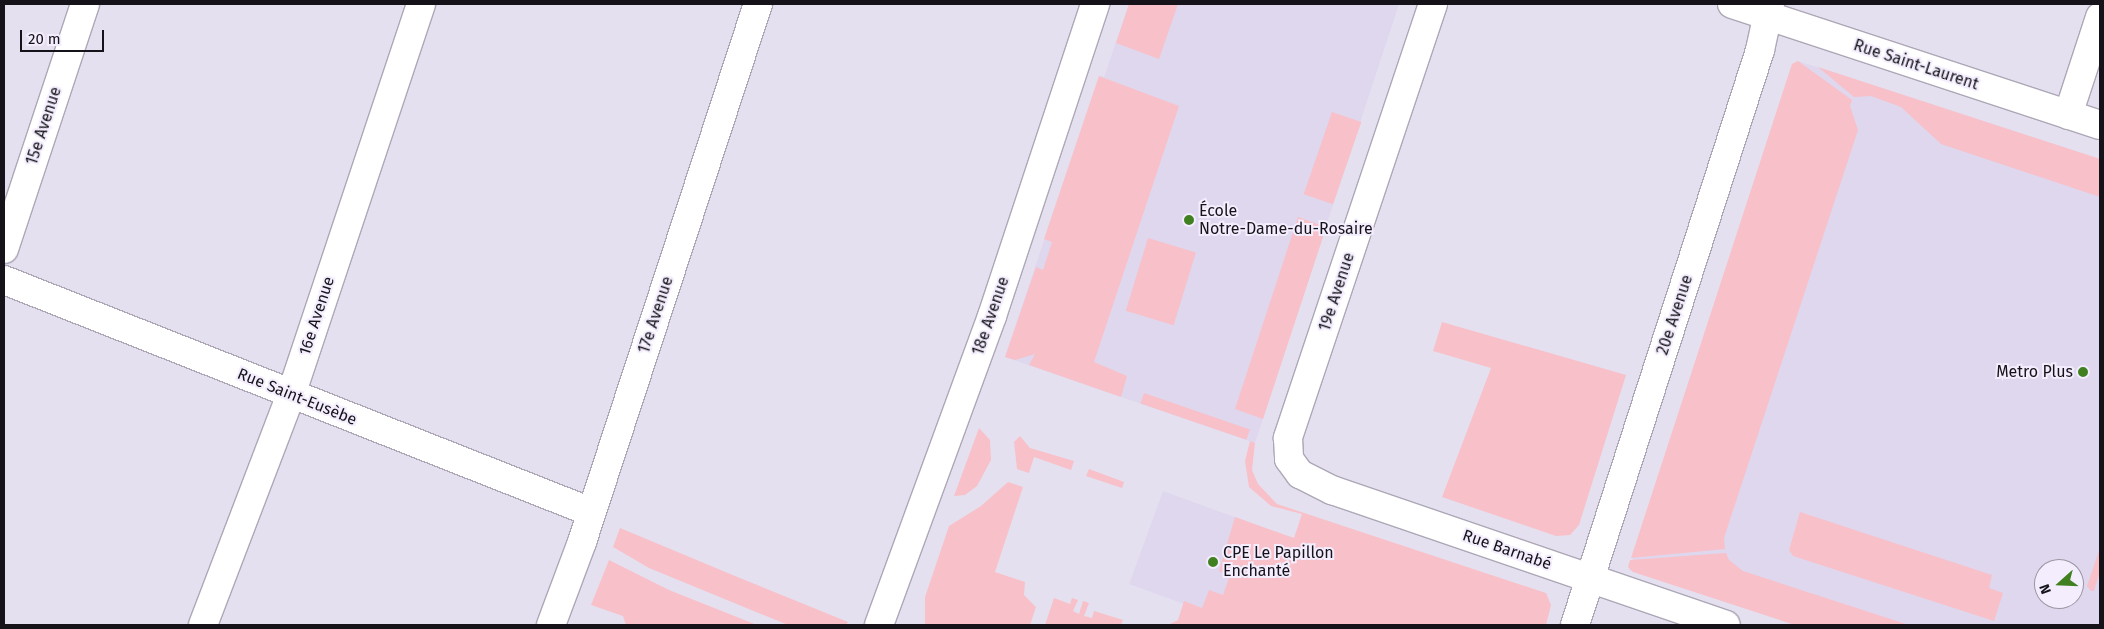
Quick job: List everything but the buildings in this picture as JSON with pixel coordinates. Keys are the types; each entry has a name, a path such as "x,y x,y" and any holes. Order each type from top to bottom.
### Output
{"street":[{"name":"15e Avenue","path":"4,249 85,4"},
{"name":"16e Avenue","path":"203,625 291,394 421,4"},
{"name":"17e Avenue","path":"551,625 591,512 758,4"},
{"name":"18e Avenue","path":"879,625 992,316 1095,4"},
{"name":"19e Avenue","path":"1294,467 1287,449 1288,438 1433,4"},
{"name":"Rue Saint-Laurent","path":"1732,4 1769,10 2100,126"},
{"name":"20e Avenue","path":"1575,625 1760,50 1769,10"},
{"path":"2068,115 2100,17"},
{"name":"Rue Saint-Eusèbe","path":"4,280 591,512"},
{"name":"Rue Barnabé","path":"1294,467 1310,481 1332,490 1726,625"}],"shaded area":[{"name":"École Notre-Dame-du-Rosaire","path":"1129,4 1399,4 1255,443 1005,357 1099,76 1104,77"},
{"path":"1129,4 1178,4 1159,59 1116,43"},
{"path":"1798,61 2100,159 2100,625 1795,625 1629,570 1792,64"},
{"path":"1798,61 1852,100 1850,106 1858,130 1724,538 1725,549 1631,558 1792,64"},
{"path":"1818,67 2100,159 2100,197 1941,144 1901,107 1871,96 1854,97"},
{"path":"1099,76 1179,106 1094,362 1127,376 1121,397 1029,365 1035,354 1015,360 1005,357 1036,267 1043,270 1052,242 1044,239"},
{"path":"1332,112 1361,122 1333,204 1304,194"},
{"path":"1298,217 1320,225 1323,237 1263,419 1235,409"},
{"path":"1148,238 1196,253 1174,325 1126,311"},
{"path":"1442,322 1626,375 1579,525 1570,535 1556,536 1442,497 1491,368 1433,351"},
{"path":"1144,393 1250,429 1246,440 1140,403"},
{"path":"979,428 990,440 991,460 977,486 965,495 954,496"},
{"path":"1020,436 1030,448 1074,461 1071,470 1034,457 1029,473 1017,469 1014,442"},
{"path":"1250,441 1255,443 1252,470 1258,484 1277,504 1546,593 1551,605 1546,625 1168,625 1178,620 1184,601 1202,608 1209,590 1223,595 1230,575 1219,571 1235,517 1294,538 1302,514 1271,506 1249,487 1245,461"},
{"path":"1089,469 1124,482 1122,488 1086,476"},
{"path":"1008,482 1023,487 995,572 1025,582 1024,595 1036,607 1030,625 925,625 925,597 949,526 981,506"},
{"name":"CPE Le Papillon Enchanté","path":"1163,491 1294,539 1262,625 1242,625 1129,584"},
{"path":"1800,512 1992,575 1989,588 2003,593 1994,621 1793,556 1789,550"},
{"path":"620,528 848,622 846,625 788,625 649,568 613,547"},
{"path":"2100,548 2100,571 2094,591 2091,591 2087,586"},
{"path":"1726,553 1729,560 1743,571 1909,625 1795,625 1633,572 1628,567 1630,560"},
{"path":"609,560 669,590 757,625 626,625 623,616 591,605"},
{"path":"1054,598 1070,604 1072,598 1078,600 1073,611 1079,614 1083,601 1089,603 1084,616 1092,618 1094,611 1123,620 1121,625 1045,625"}],"place":[{"name":"École Notre-Dame-du-Rosaire","path":"1189,220"},
{"name":"Metro Plus","path":"2083,372"},
{"name":"CPE Le Papillon Enchanté","path":"1213,562"}]}
